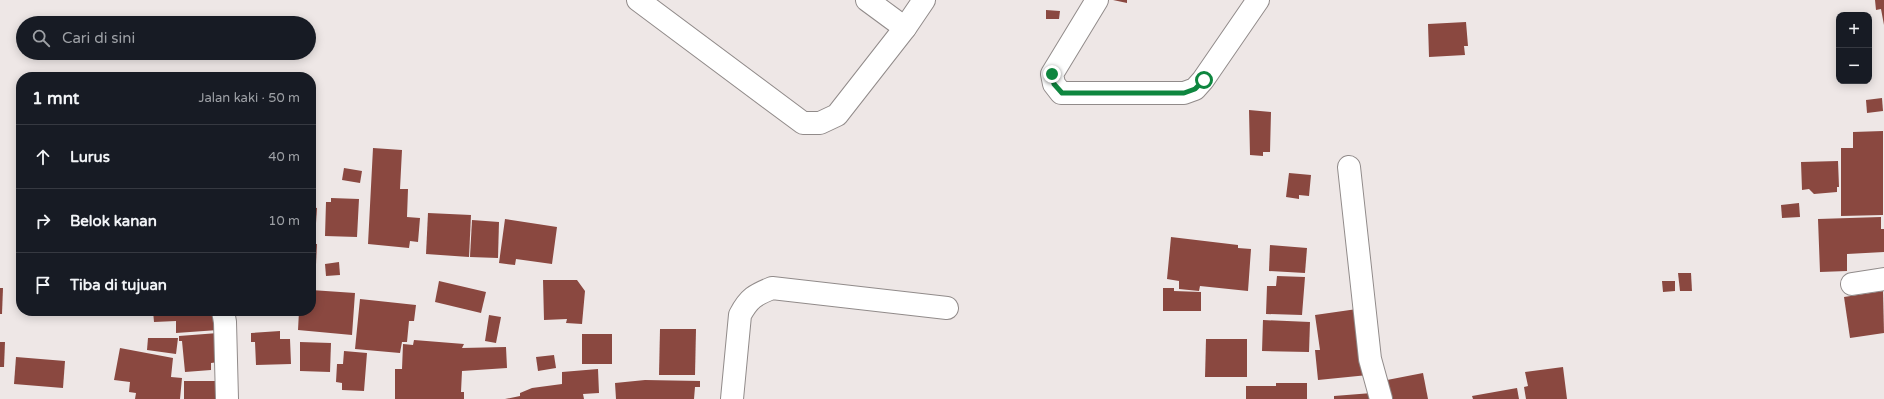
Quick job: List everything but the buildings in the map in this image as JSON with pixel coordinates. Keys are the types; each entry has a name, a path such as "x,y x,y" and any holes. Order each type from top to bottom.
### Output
{"street":[{"path":"638,0 803,123 820,123 837,115 905,28 924,0"},
{"path":"867,0 905,28"},
{"path":"1097,0 1052,74 1054,84 1062,93 1184,93 1195,89 1204,80 1258,0"},
{"path":"1349,167 1370,359 1381,399"},
{"path":"1852,284 1884,279"},
{"path":"732,399 740,315 746,303 756,294 772,288 947,308"},
{"path":"224,316 227,399"}],"route":[{"path":"1052,74 1054,84 1062,93 1184,93 1195,89 1204,80"}]}
